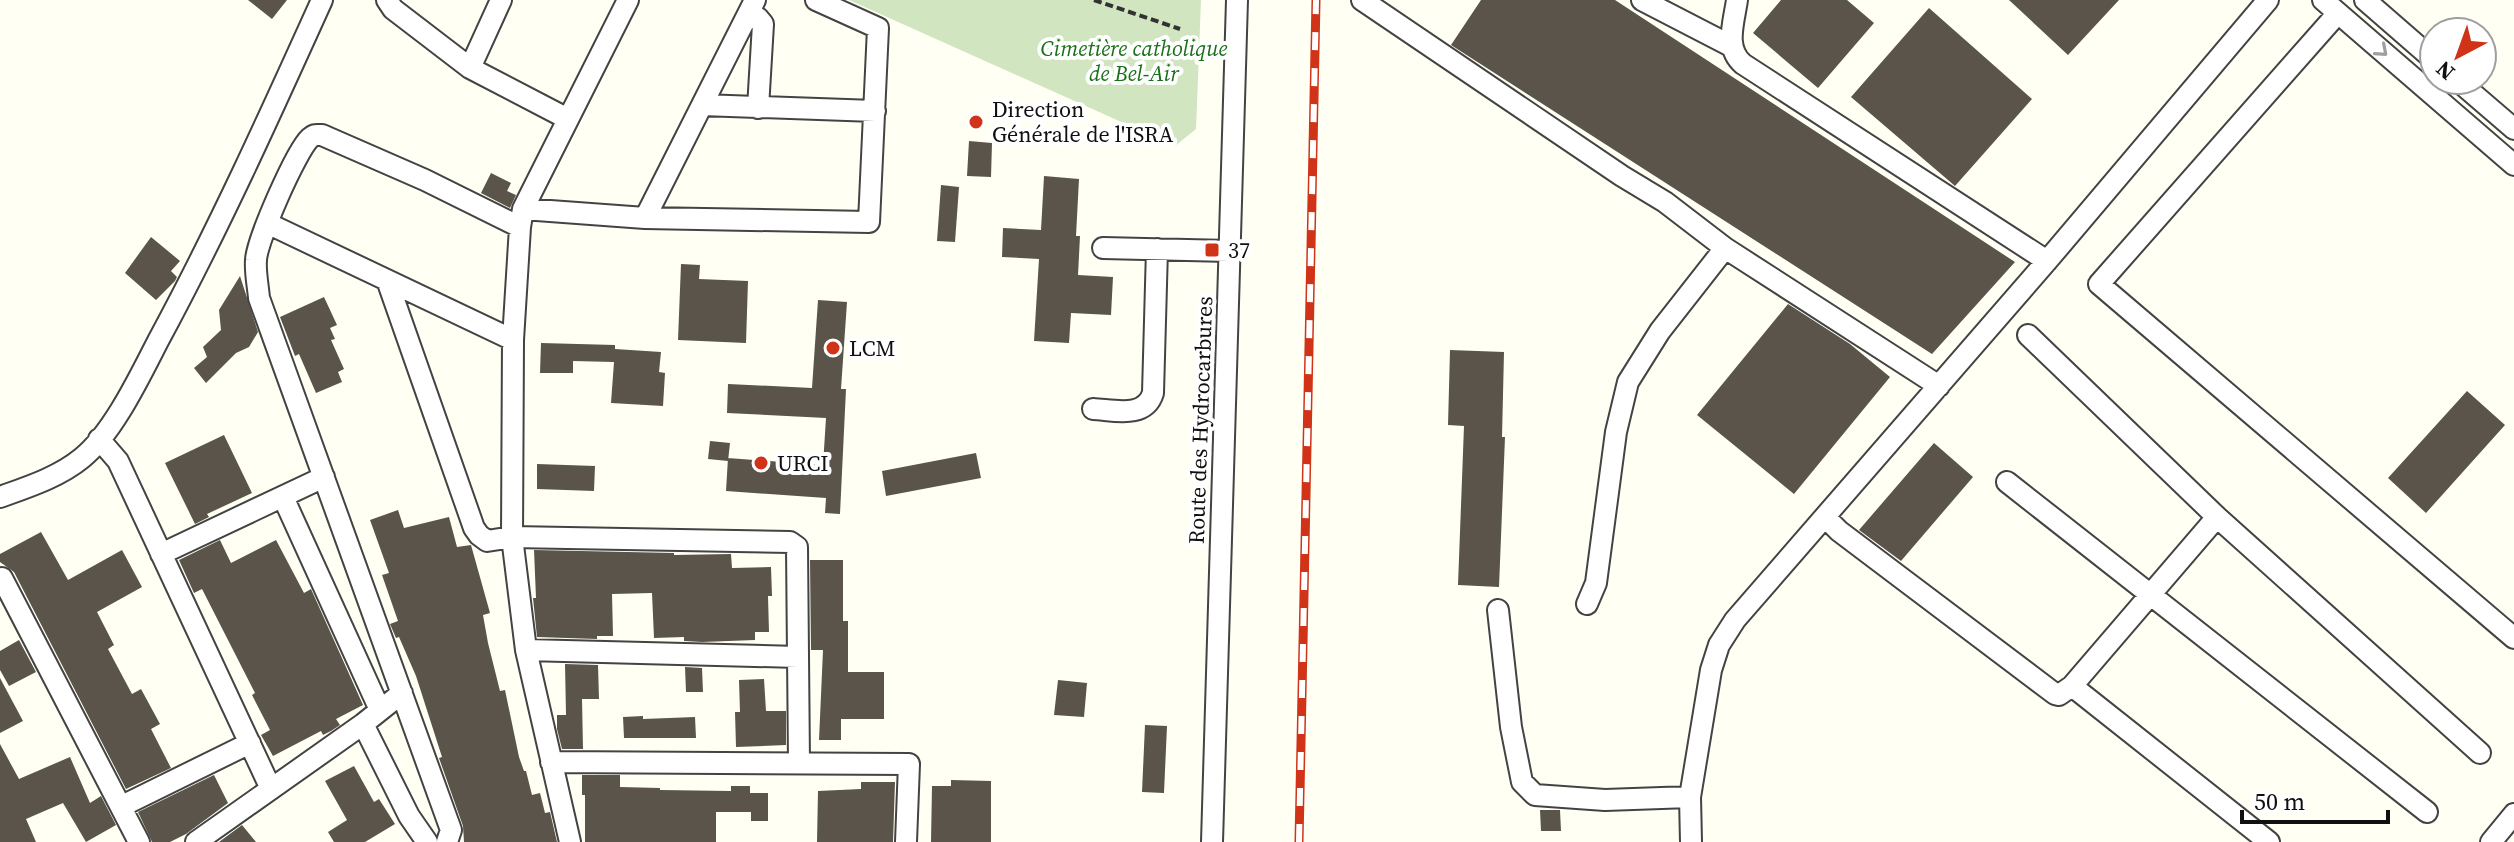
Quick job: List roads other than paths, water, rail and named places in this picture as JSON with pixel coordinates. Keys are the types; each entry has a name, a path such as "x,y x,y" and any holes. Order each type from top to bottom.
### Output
{"street":[{"path":"0,497 41,482 83,457 110,425 194,274 322,0"},
{"path":"387,0 393,9 470,68 568,119"},
{"path":"470,68 501,0"},
{"path":"570,842 526,650 512,537 513,340 522,218 628,0"},
{"path":"447,842 451,830 259,298 255,261 267,223 308,140 314,135 322,135 522,218 869,222 878,28 816,0"},
{"name":"Route des Hydrocarbures","path":"1212,842 1237,0"},
{"path":"1362,0 1665,202 1725,248 1939,386"},
{"path":"1642,0 1731,46"},
{"path":"1737,0 1731,46 1735,57 1743,64 2047,261"},
{"path":"1691,842 1690,797 1711,670 1719,645 1735,620 2047,261 2268,0"},
{"path":"2365,0 2418,46"},
{"path":"2514,165 2331,6 2099,284 2514,638"},
{"path":"752,7 763,24 758,108"},
{"path":"645,218 752,7"},
{"path":"2476,96 2514,129"},
{"path":"702,105 875,111"},
{"path":"267,223 513,340"},
{"path":"1103,248 1229,251"},
{"path":"1587,604 1596,583 1616,432 1628,382 1660,331 1725,248"},
{"path":"1093,409 1136,411 1151,401 1157,249"},
{"path":"387,280 474,528 487,541 512,537 790,542 797,547 799,763"},
{"path":"2028,335 2217,517 2480,753"},
{"path":"99,439 118,461 271,789"},
{"path":"161,554 324,477"},
{"path":"2007,482 2427,812"},
{"path":"283,497 380,710"},
{"path":"1826,518 1936,606 2055,694 2063,694 2217,517"},
{"path":"2,578 139,842"},
{"path":"1498,610 1511,727 1522,782 1535,795 1605,800 1690,797"},
{"path":"526,650 798,657"},
{"path":"2072,686 2269,842"},
{"path":"196,842 402,693"},
{"path":"363,724 409,816 427,842"},
{"path":"122,806 250,743"},
{"path":"551,762 909,764 906,842"},
{"path":"2491,842 2514,814"}],"railway":[{"path":"1299,842 1316,0"}],"place":[{"name":"Direction Générale de l'ISRA","path":"976,122"},
{"name":"37","path":"1212,250"},
{"name":"LCM","path":"833,348"},
{"name":"URCI","path":"761,463"}],"park label":[{"name":"Cimetière catholique de Bel-Air","path":"1134,60"}]}
